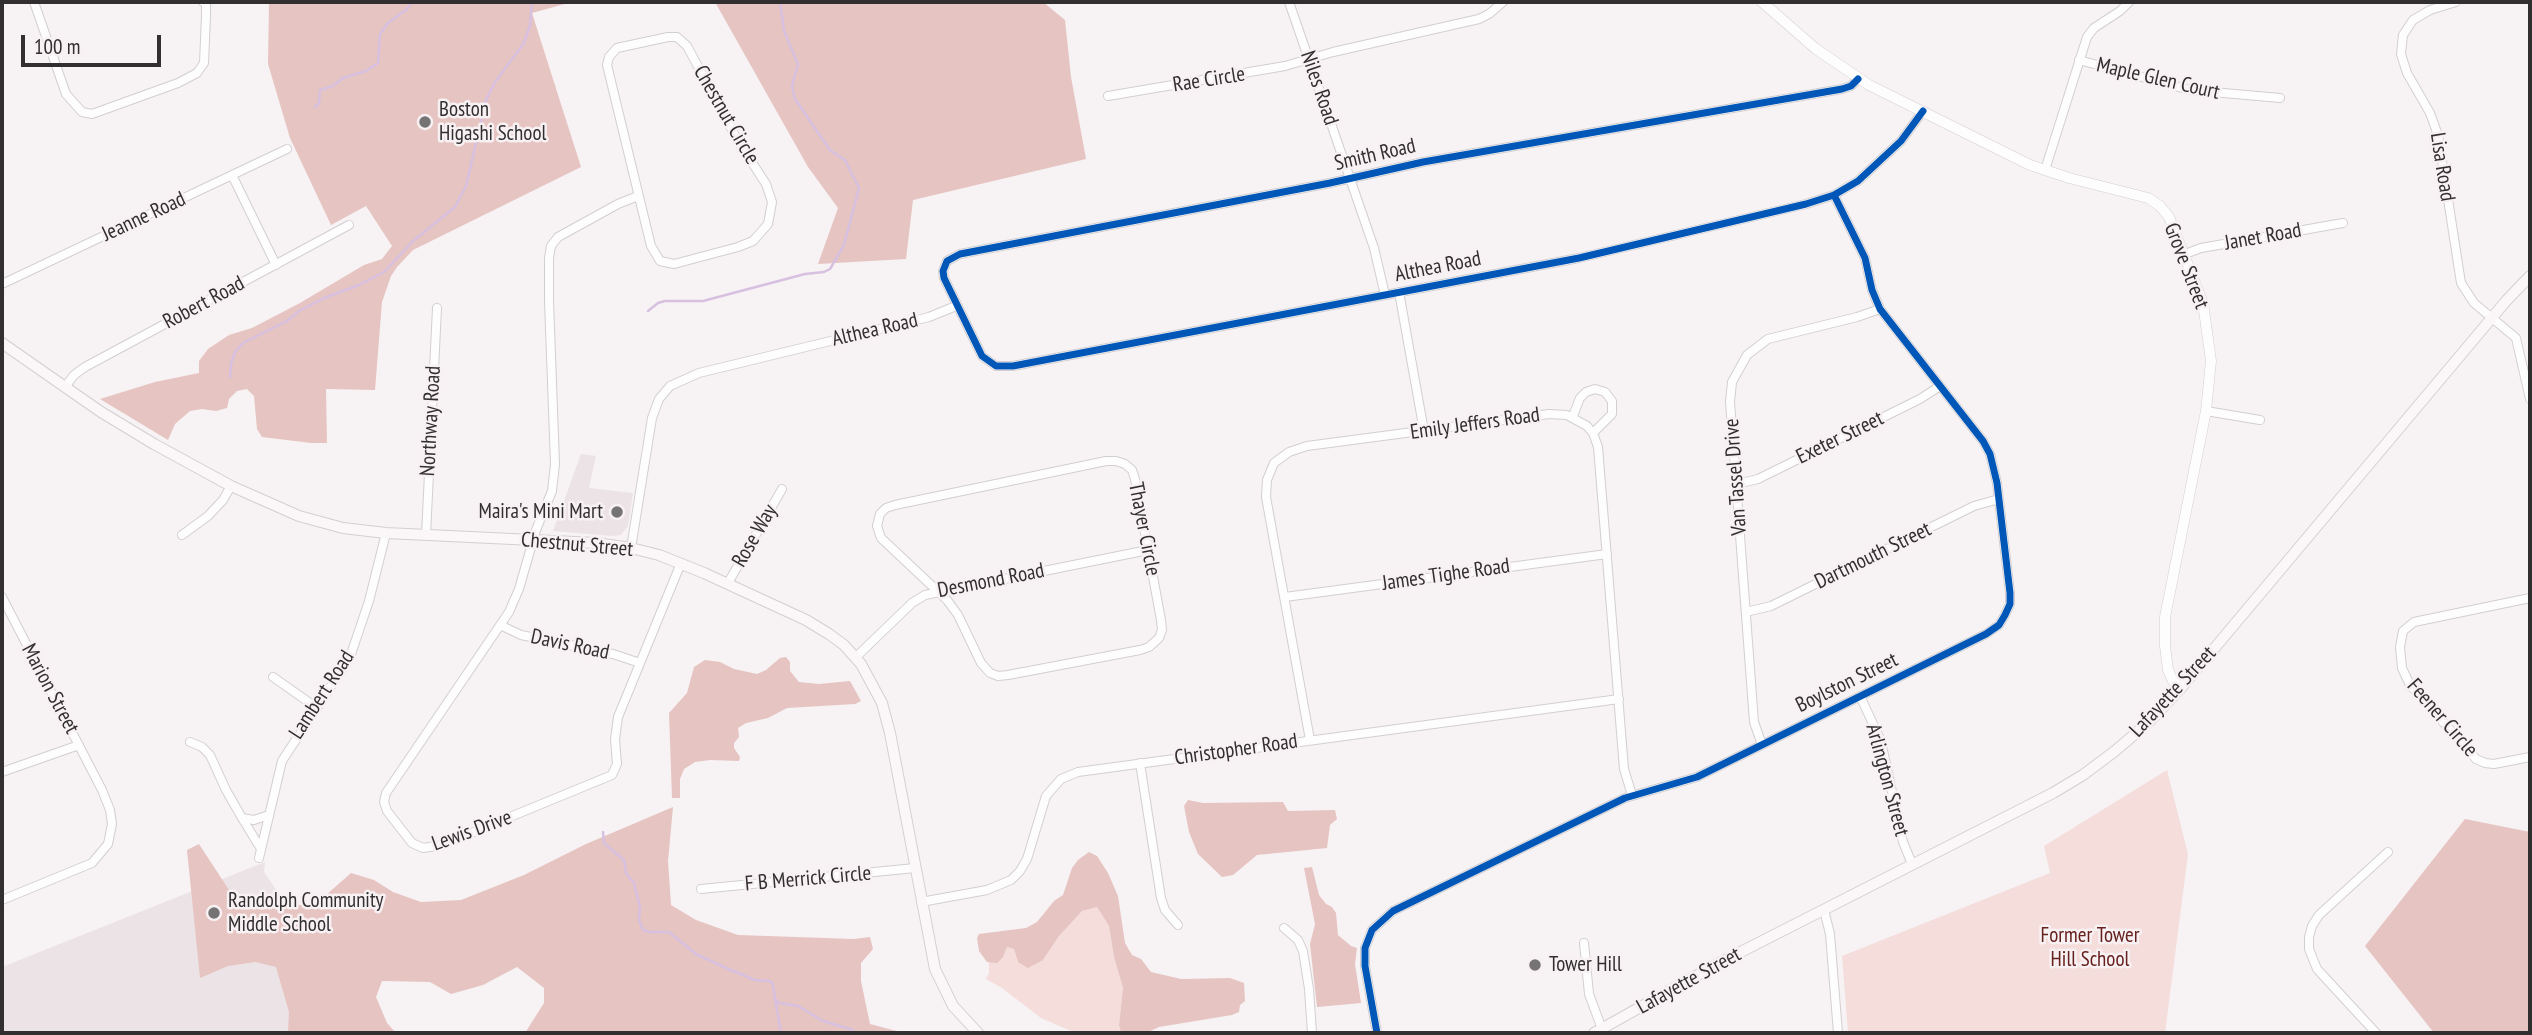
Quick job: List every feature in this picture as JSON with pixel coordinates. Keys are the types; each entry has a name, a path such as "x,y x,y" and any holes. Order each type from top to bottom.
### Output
{"main road":[{"name":"Lafayette Street","path":"1598,1031 1714,966 2041,799 2083,775 2141,729 2181,688 2492,317 2530,276"},
{"name":"Chestnut Street","path":"2,343 145,439 231,486 316,522 353,530 386,533 631,548 681,563 817,626 856,657 876,689 888,723 937,976 953,1006 978,1033"}],"street":[{"path":"34,2 66,94 82,112 92,114 167,87 197,73 204,64 206,4 203,2"},
{"name":"Niles Road","path":"1289,2 1376,257 1385,295"},
{"name":"Rae Circle","path":"1108,96 1270,70 1479,19 1503,2"},
{"name":"Grove Street","path":"1762,2 1805,40 1857,79 2017,159 2069,178 2134,194 2154,202 2165,211 2172,222 2203,303 2209,338 2210,384 2165,617 2167,664 2173,681 2181,688"},
{"path":"2045,170 2090,32 2129,2"},
{"name":"Lisa Road","path":"2456,2 2430,10 2413,20 2403,35 2401,54 2407,73 2430,113 2438,135 2461,283 2474,303 2510,331 2519,342 2530,399"},
{"name":"Chestnut Circle","path":"677,37 689,50 738,141 766,184 772,202 772,213 765,229 748,243 670,264 660,261 653,250 638,196 607,61 611,53 621,47 677,37"},
{"name":"Maple Glen Court","path":"2079,60 2190,90 2280,98"},
{"name":"Smith Road","path":"956,306 943,271 947,261 960,254 1423,162 1842,89 1851,86 1857,79"},
{"name":"Althea Road","path":"631,548 652,418 659,399 670,386 699,373 929,317 956,306 984,359 993,365 1004,367 1598,254 1774,213 1834,195 1873,169 1909,132 1923,111"},
{"name":"Jeanne Road","path":"2,284 287,149"},
{"path":"232,175 276,264"},
{"name":"Boylston Street","path":"1377,1033 1364,954 1369,935 1381,919 1400,907 1632,795 1690,780 1986,634 2002,621 2011,599 1995,468 1990,454 1880,309 1872,290 1865,258 1834,195"},
{"path":"534,540 552,491 555,471 549,250 558,237 638,196"},
{"name":"Janet Road","path":"2185,254 2201,248 2343,223"},
{"name":"Robert Road","path":"65,387 81,369 349,225"},
{"path":"1399,292 1424,431"},
{"name":"Northway Road","path":"426,535 437,308"},
{"name":"Van Tassel Drive","path":"1762,745 1754,722 1730,396 1734,377 1747,355 1756,346 1774,337 1863,316 1880,309"},
{"name":"Exeter Street","path":"1737,484 1758,479 1940,386"},
{"path":"1593,433 1612,414 1613,404 1607,394 1598,390 1586,392 1580,398 1573,416 1593,433 1599,453 1625,769 1632,795"},
{"path":"2206,411 2260,421"},
{"name":"Emily Jeffers Road","path":"1310,740 1266,491 1274,463 1289,452 1307,446 1549,414 1573,416"},
{"name":"Thayer Circle","path":"1116,461 1125,464 1134,475 1149,550 1162,630 1153,645 1140,650 1008,675 994,674 981,663 954,610 939,592 881,538 878,522 880,514 887,508 1116,461"},
{"path":"182,535 208,516 223,500 231,486"},
{"name":"Rose Way","path":"728,583 782,489"},
{"name":"Dartmouth Street","path":"1746,612 1771,606 1974,506 1999,499"},
{"name":"Lambert Road","path":"242,818 260,853 285,755 353,651 386,533"},
{"name":"Lewis Drive","path":"534,540 516,597 500,625 386,793 384,802 387,811 412,843 419,847 442,845 611,775 617,764 615,739 618,717 681,563"},
{"name":"Desmond Road","path":"856,657 917,599 939,592 1149,550"},
{"name":"James Tighe Road","path":"1285,597 1607,554"},
{"name":"Marion Street","path":"2,597 4,608 108,803 112,824 108,844 101,855 87,866 2,900"},
{"name":"Feener Circle","path":"2530,598 2414,622 2403,631 2400,647 2402,668 2407,680 2476,759 2494,764 2530,757"},
{"name":"Davis Road","path":"500,625 521,635 613,654 640,663"},
{"path":"273,677 317,708"},
{"name":"Arlington Street","path":"1860,696 1883,748 1903,842 1912,864"},
{"name":"Christopher Road","path":"921,902 987,890 1006,884 1016,876 1024,865 1043,801 1057,783 1077,772 1619,699"},
{"path":"190,741 210,755 242,818 254,820 269,815"},
{"path":"2,772 79,745"},
{"path":"1140,763 1161,898 1165,909 1178,925"},
{"path":"2376,1033 2317,969 2309,949 2309,937 2319,915 2388,852"},
{"name":"F B Merrick Circle","path":"701,889 915,868"},
{"path":"1824,909 1830,934 1838,1033"},
{"path":"1284,928 1298,940 1304,951 1312,1033"},
{"path":"1584,943 1589,994 1598,1031"}],"shaded area":[{"name":"Boston Higashi School","path":"269,2 572,2 532,13 581,167 413,250 397,267 382,302 375,390 326,389 327,443 262,437 257,429 254,396 247,389 237,391 229,399 227,408 216,411 190,411 175,424 168,440 100,399 155,382 199,373 199,361 208,349 229,335 252,328 364,265 382,259 392,246 366,206 331,225 290,138 268,64"},
{"path":"715,2 1043,2 1065,20 1071,77 1086,159 913,200 906,259 818,264 838,208 808,167"},
{"path":"581,454 596,456 589,488 633,493 628,526 621,535 553,531"},
{"path":"786,657 790,662 790,671 799,682 819,684 850,681 861,701 855,704 787,708 768,718 746,723 738,728 739,737 734,743 739,761 695,762 684,769 680,779 680,798 672,798 669,713 687,693 694,667 705,660 757,674 780,658"},
{"path":"1188,800 1203,803 1283,802 1288,811 1335,810 1337,819 1330,825 1327,848 1257,855 1233,875 1222,877 1198,854 1189,832 1184,806"},
{"path":"673,807 668,861 671,905 696,920 738,935 854,939 870,937 873,949 861,963 861,981 870,1024 904,1033 525,1033 544,1003 544,988 517,967 483,985 451,994 430,982 382,981 376,997 387,1023 396,1033 288,1033 289,1012 276,967 255,962 228,966 200,978 187,850 199,844 229,890 263,909 317,903 351,873 374,880 393,892 421,902 461,900 524,875 586,844"},
{"path":"2465,819 2530,832 2530,1033 2434,1033 2365,946"},
{"path":"1089,852 1097,856 1118,896 1125,943 1132,955 1141,959 1151,972 1181,979 1230,978 1244,983 1245,1001 1240,1005 1239,1012 1159,1027 1146,1033 1121,1033 1119,1025 1123,988 1109,926 1097,907 1082,911 1059,936 1043,960 1028,968 1018,962 1014,949 1007,947 997,963 987,962 979,951 979,934 1026,928 1037,922 1054,901 1063,895 1072,868"},
{"name":"Randolph Community Middle School","path":"265,862 264,872 320,954 365,1033 2,1033 2,967"},
{"path":"1312,867 1319,895 1336,913 1338,935 1357,948 1355,964 1361,1003 1317,1007 1310,944 1315,924 1304,868"}],"green space":[{"name":"Former Tower Hill School","path":"2167,770 2188,854 2165,1033 1848,1033 1842,956 2050,873 2044,846"},
{"path":"1097,907 1109,926 1123,988 1119,1025 1121,1033 1071,1031 1041,1018 986,979 989,962 997,962 1003,957 1007,947 1014,949 1018,962 1043,960 1059,936 1082,911"}],"waterway":[{"path":"315,107 319,103 320,90 333,86 343,78 366,71 378,63 380,34 388,23 412,2"},
{"path":"230,377 235,352 243,343 287,321 299,311 324,298 384,272 413,241 455,207 466,186 486,100 495,82 524,43 530,25 532,2"},
{"path":"648,311 665,301 703,301 805,274 824,272 830,269 844,245 859,188 845,160 830,150 795,99 792,86 798,64 784,31 780,2"},
{"path":"603,832 604,843 624,860 626,873 634,883 643,930 669,932 696,954 755,980 770,981 775,999 779,1003 798,1006 823,1021 856,1033"},
{"path":"775,999 781,1033"}],"cycle path":[{"path":"1858,79 1851,86 1842,89 1423,162 1330,183 960,254 947,261 943,271 944,278 982,356 996,366 1013,366 1579,258 1806,204 1834,195 1858,181 1901,141 1923,111"},
{"path":"1377,1033 1365,966 1365,948 1372,930 1393,911 1625,798 1697,777 1986,634 1999,625 2005,615 2010,604 2010,593 1997,483 1990,454 1983,441 1880,309 1872,290 1865,258 1834,195"}],"place":[{"name":"Boston Higashi School","path":"425,122"},
{"name":"Maira's Mini Mart","path":"617,512"},
{"name":"Randolph Community Middle School","path":"214,913"},
{"name":"Tower Hill","path":"1535,965"}]}
